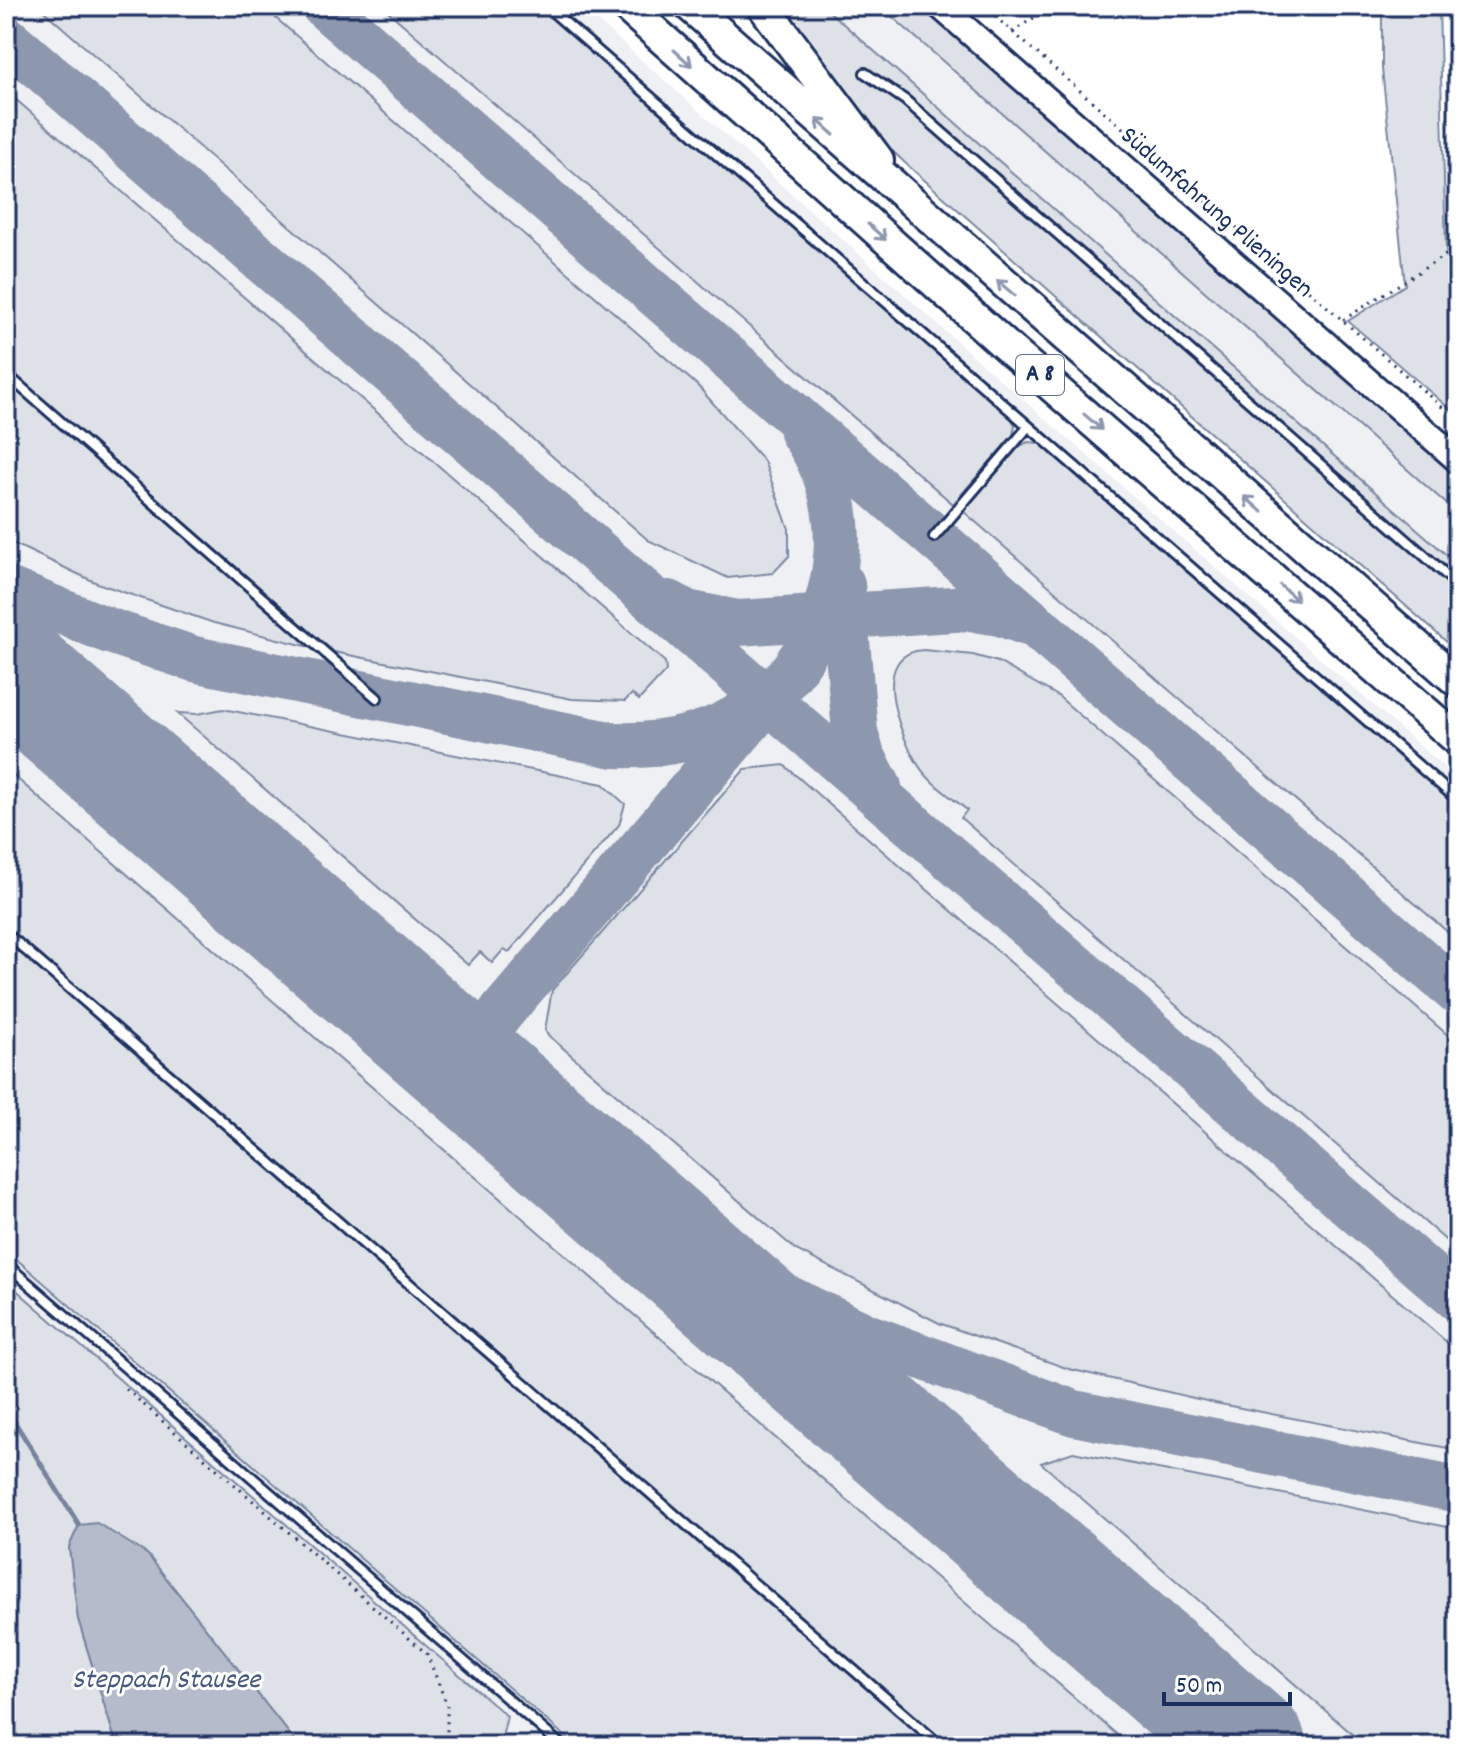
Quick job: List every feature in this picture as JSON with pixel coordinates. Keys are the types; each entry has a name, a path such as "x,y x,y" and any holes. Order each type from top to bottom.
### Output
{"highway":[{"name":"A 8","path":"626,6 1015,354 1458,740"},
{"name":"A 8","path":"690,6 904,198 1458,682"},
{"path":"763,6 854,124 904,198"}],"main road":[{"name":"Südumfahrung Plieningen","path":"940,6 1458,460"}],"lane":[{"path":"546,6 1458,800"},
{"path":"865,73 905,100 1458,585"},
{"path":"6,374 377,698"},
{"path":"934,537 1028,427"},
{"path":"6,933 941,1746"},
{"path":"6,1264 562,1746"},
{"path":"545,1746 553,1737"}],"path":[{"path":"983,6 1458,421"},
{"path":"1012,32 1052,6"},
{"path":"1342,321 1458,247"},
{"path":"126,1389 427,1654 447,1705 447,1746"},
{"path":"6,1725 19,1746"}],"shaded area":[{"path":"6,6 581,6 998,378 1458,779 1458,1746 500,1746 507,1716 6,1281"},
{"path":"38,6 262,6 697,385 764,461 789,529 789,556 773,573 728,578 648,540"},
{"path":"382,6 538,6 1010,416 1015,425 1013,435 953,504"},
{"path":"774,6 823,6 1458,565 1458,652 904,162 882,141"},
{"path":"823,6 880,6 1457,513 1458,565"},
{"path":"880,6 920,6 1458,478 1458,514"},
{"path":"1382,6 1439,6 1446,250 1458,300 1458,416 1348,321 1405,285 1382,69"},
{"path":"6,91 665,662 666,671 639,700 632,694 625,701 572,699 334,652 6,367"},
{"path":"6,378 318,649 214,623 97,583 6,540"},
{"path":"1028,442 1041,443 1458,806 1458,941 963,511 1016,448"},
{"path":"924,650 973,655 998,662 1058,696 1458,1044 1458,1251 961,818 967,810 922,770 910,750 897,715 892,679 897,665 907,654"},
{"path":"223,709 603,784 625,804 619,825 509,952 504,949 492,963 480,952 468,965 177,713 197,714"},
{"path":"784,765 1458,1352 1458,1450 1215,1403 1069,1369 939,1323 796,1250 548,1035 545,1030 552,990 745,769"},
{"path":"6,769 1130,1746 946,1746 6,929"},
{"path":"6,938 935,1746 576,1746 6,1250"},
{"path":"6,1281 507,1716 500,1746 299,1746 147,1554 79,1525 69,1548 78,1619 117,1746 14,1746 6,1733"},
{"path":"1073,1452 1458,1529 1458,1746 1366,1746 1041,1463"}],"water":[{"name":"Steppach Stausee","path":"97,1523 147,1554 299,1746 117,1746 78,1619 69,1547 79,1525"}],"waterway":[{"path":"6,1408 79,1525"}],"taxiway":[{"path":"324,6 1458,993"},
{"path":"6,38 1458,1299"},
{"path":"460,1061 792,671 810,644 832,584 836,522 830,491 819,461 802,432"},
{"path":"842,584 855,732 862,755 879,787"},
{"path":"6,589 107,630 194,659 614,745 684,739 718,728 749,710"},
{"path":"669,603 687,613 738,623 969,608 1000,613 1027,623"},
{"path":"665,1239 866,1336 1074,1413 1458,1490"}],"runway":[{"path":"6,666 1249,1746"}]}
